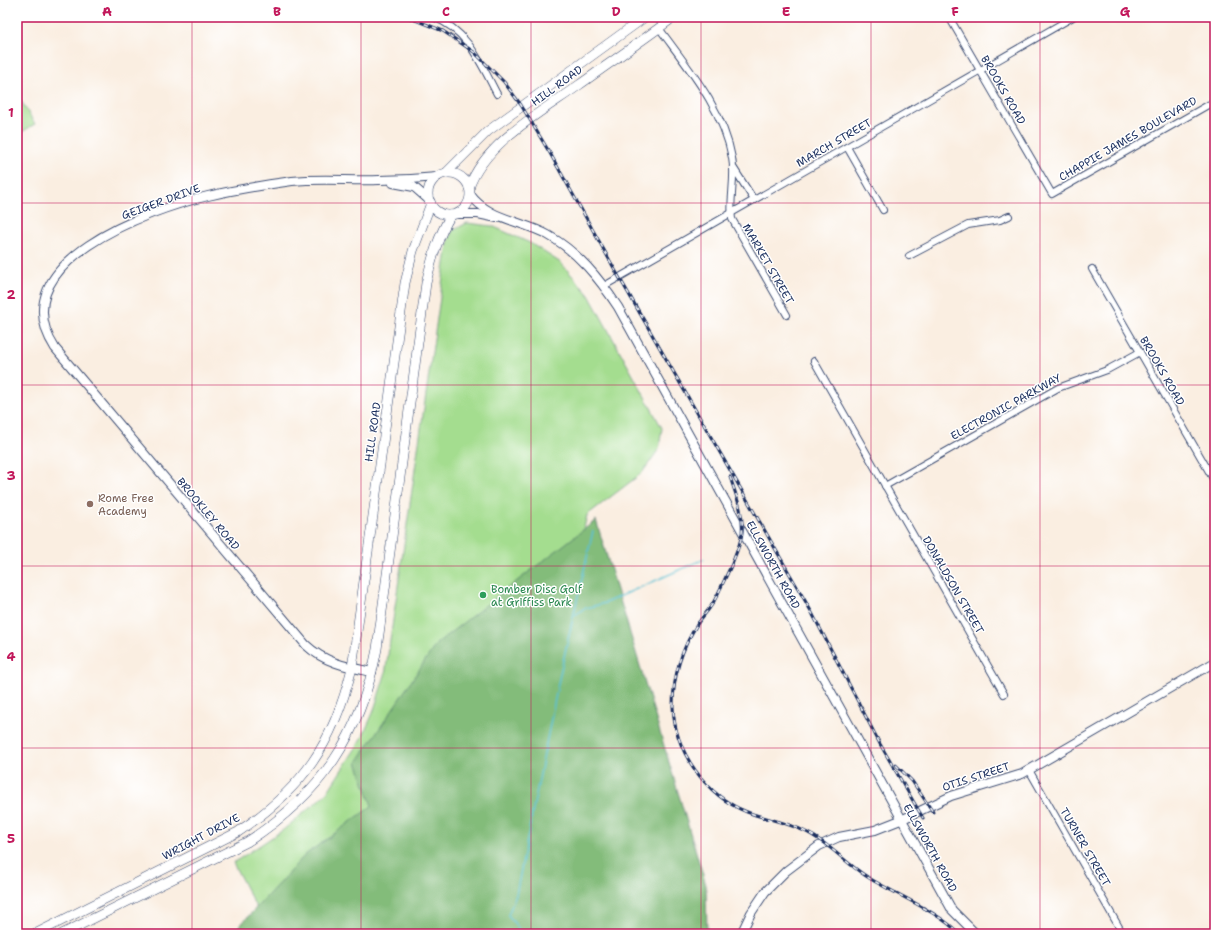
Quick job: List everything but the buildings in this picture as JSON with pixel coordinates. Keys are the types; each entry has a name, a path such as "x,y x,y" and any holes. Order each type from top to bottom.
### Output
{"main road":[{"name":"HILL ROAD","path":"446,173 488,131 645,17"},
{"name":"HILL ROAD","path":"470,191 474,175 480,166 515,131 674,17"},
{"path":"62,934 247,842 270,827 291,810 307,794 339,753 355,724 372,672 426,283 435,246 454,214 466,206 470,191 463,178 452,173 446,173 437,177 429,188 430,202 439,212 454,214"},
{"name":"HILL ROAD","path":"352,668 406,283 413,251 430,202"},
{"name":"WRIGHT DRIVE","path":"35,934 218,844 266,813 299,781 328,739 340,712 352,668"}],"street":[{"path":"432,17 454,27 468,43 497,94"},
{"name":"BROOKS ROAD","path":"948,17 1052,194"},
{"name":"MARCH STREET","path":"604,286 1073,17"},
{"name":"MARKET STREET","path":"659,28 699,84 715,110 725,133 733,166 731,213 733,224 787,315"},
{"name":"CHAPPIE JAMES BOULEVARD","path":"1052,194 1215,101"},
{"path":"847,147 884,210"},
{"path":"733,166 754,200"},
{"name":"GEIGER DRIVE","path":"49,339 43,322 43,307 50,282 63,265 82,248 128,224 172,207 204,197 268,184 322,179 381,180 437,177"},
{"name":"GEIGER DRIVE","path":"381,180 414,187 430,202"},
{"name":"ELLSWORTH ROAD","path":"470,191 481,206 529,226 547,235 573,252 604,286 618,306 952,910 976,934"},
{"name":"ELLSWORTH ROAD","path":"454,214 478,214 529,226"},
{"path":"909,256 968,225 1000,220 1009,216"},
{"name":"BROOKS ROAD","path":"1092,269 1215,482"},
{"name":"BROOKLEY ROAD","path":"49,339 78,378 306,645 320,657 333,663 372,672"},
{"name":"ELECTRONIC PARKWAY","path":"885,486 1058,388 1106,370 1140,352"},
{"path":"814,360 885,486"},
{"name":"DONALDSON STREET","path":"885,486 1004,694"},
{"name":"OTIS STREET","path":"741,934 751,913 766,892 803,856 819,846 839,837 875,830 903,819 951,796 1012,778 1029,770 1215,662"},
{"name":"TURNER STREET","path":"1029,770 1124,934"}],"green space":[{"path":"17,94 35,124 17,135"},
{"name":"Bomber Disc Golf at Griffiss Park","path":"467,223 492,226 530,243 561,263 589,295 662,428 659,449 642,473 587,515 549,682 270,934 233,863 283,830 326,794 361,740 373,713 385,675 448,243 452,231"},
{"path":"596,520 706,885 707,934 232,934 305,855 372,806 357,762 437,643"}],"waterway":[{"path":"520,934 518,928 508,915 516,895 560,674 593,531"},
{"path":"574,616 583,609 605,603 704,559"}],"railway":[{"path":"408,17 443,31 474,52 504,82 521,105 811,611 880,744 923,818"},
{"path":"730,477 742,519 742,533 738,550 716,598 692,633 676,673 673,695 675,723 679,739 686,755 695,770 706,783 718,795 732,805 761,817 797,828 813,836 866,876 941,918 959,934"},
{"path":"896,765 912,781 933,812"}],"place":[{"name":"Rome Free Academy","path":"90,504"},
{"name":"Bomber Disc Golf at Griffiss Park","path":"483,595"}]}
